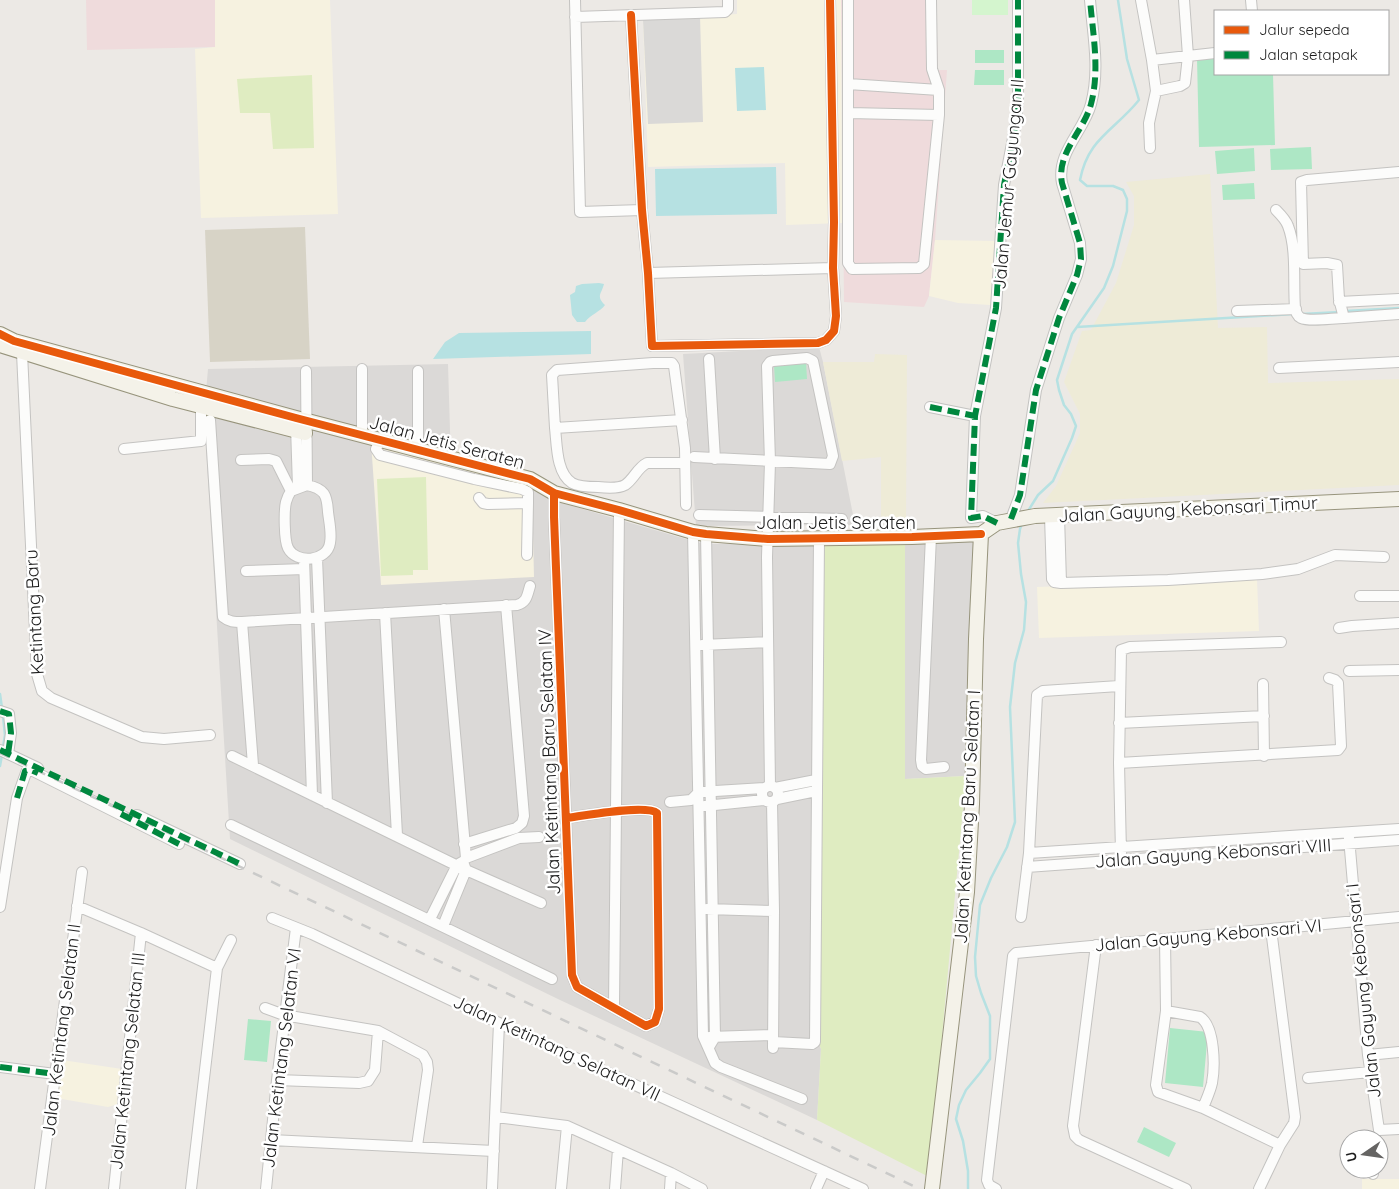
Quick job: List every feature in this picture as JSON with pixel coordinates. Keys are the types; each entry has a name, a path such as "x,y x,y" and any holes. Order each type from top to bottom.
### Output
{"street":[{"path":"575,0 580,212 642,210"},
{"path":"575,17 725,12 728,8 728,0"},
{"path":"652,346 818,343 826,340 834,331 836,325 833,268 834,222 830,0"},
{"path":"848,0 848,263 852,268 919,268 924,264 939,115 939,90 932,69 931,0"},
{"name":"Jalan Jemur Gayungan II","path":"997,523 983,516 971,518 975,416 996,308 1000,223 1004,185 1018,102 1018,0"},
{"path":"1015,518 1036,390 1059,318 1077,275 1081,259 1080,243 1062,183 1061,173 1071,142 1089,110 1094,89 1096,69 1090,0"},
{"path":"1141,0 1156,91 1150,123 1150,148"},
{"path":"1156,91 1180,86 1185,83 1188,56 1184,0"},
{"path":"631,15 653,363"},
{"path":"1152,60 1214,53"},
{"path":"848,84 939,90"},
{"path":"848,113 939,115"},
{"path":"1342,311 1336,264 1302,263 1301,182 1399,172"},
{"path":"1276,210 1287,222 1289,229 1294,268 1296,309 1300,318 1314,319 1399,299"},
{"path":"648,273 833,268"},
{"path":"1237,311 1296,309"},
{"path":"1342,311 1399,314"},
{"name":"Jalan Jetis Seraten","path":"0,334 14,341 300,425"},
{"name":"Jalan Jetis Seraten","path":"0,345 201,406 362,435 530,479 554,493 700,533 819,544 981,534"},
{"name":"Ketintang Baru","path":"22,353 37,674 42,691 50,698 142,737 164,739 210,735"},
{"path":"694,457 770,462 828,465 832,460 814,364 809,358 773,361 768,363 767,366 770,462 767,642 770,787 762,796 771,800"},
{"path":"709,359 715,458"},
{"path":"679,463 647,463 623,486 610,488 576,485 570,482 562,471 555,428 552,376 558,370 671,362 674,366 682,420 686,505"},
{"path":"1279,368 1399,362"},
{"path":"362,369 362,435"},
{"path":"306,371 300,425 299,488 285,504 288,548 304,564 312,795"},
{"path":"418,371 418,450"},
{"path":"124,449 201,441 201,406"},
{"path":"930,407 975,416"},
{"path":"210,420 223,617 231,622 523,603 526,600 530,586"},
{"path":"555,428 682,420"},
{"path":"380,440 376,449 380,456 525,490 528,496 527,555"},
{"path":"242,460 269,459 276,461 299,488"},
{"path":"246,572 304,564 327,551 330,543 328,500 323,491 316,487 299,488"},
{"name":"Jalan Ketintang Baru Selatan IV","path":"554,493 573,981 577,987 614,1008"},
{"path":"479,498 483,503 488,504 528,503"},
{"name":"Jalan Gayung Kebonsari Timur","path":"981,534 997,523 1015,518 1036,516 1399,499"},
{"path":"566,818 616,811 650,810 657,813 659,1009 655,1022 646,1026 614,1008 616,811 619,510"},
{"path":"699,515 842,519"},
{"path":"1055,516 1052,579 1054,582 1060,583 1168,580 1262,574 1298,569 1335,555 1384,557"},
{"path":"700,533 696,645 713,909 715,1037 710,1047"},
{"path":"700,533 707,645 704,792"},
{"name":"Jalan Ketintang Baru Selatan I","path":"932,1189 967,892 972,804 981,534"},
{"path":"931,536 921,760 922,766 926,769 944,767"},
{"path":"703,1036 773,1042 812,1044 815,1042 819,544"},
{"path":"317,558 327,803"},
{"path":"1360,596 1399,596"},
{"path":"464,844 516,828 522,823 524,816 506,605"},
{"path":"443,926 463,864 464,844 444,609"},
{"path":"385,613 397,835"},
{"path":"242,622 253,765"},
{"path":"1339,628 1399,623"},
{"path":"696,645 767,642"},
{"path":"1121,860 1119,686 1121,652 1125,648 1281,642"},
{"path":"1349,671 1399,670"},
{"path":"1119,763 1264,756 1338,750 1340,749 1338,683 1329,678"},
{"path":"1263,684 1264,756"},
{"path":"1021,917 1029,853 1037,695 1043,691 1119,686"},
{"path":"3,712 11,733 4,752 240,864"},
{"path":"1119,723 1264,716"},
{"path":"232,756 327,803 463,864 541,903"},
{"path":"0,907 17,798 27,770 31,770 104,805 179,844"},
{"path":"670,802 691,800 704,792 816,785"},
{"path":"691,800 705,806 771,800 816,785"},
{"path":"770,787 778,793 771,800 774,912 773,1042"},
{"path":"705,806 701,909 703,1036 710,1047 715,1063 721,1067 802,1099"},
{"path":"231,825 552,979"},
{"name":"Jalan Gayung Kebonsari VIII","path":"1029,853 1399,829"},
{"name":"Jalan Gayung Kebonsari I","path":"1348,832 1376,1129"},
{"path":"430,919 463,864 519,838 539,837"},
{"name":"Jalan Gayung Kebonsari VIII","path":"1027,867 1399,840"},
{"name":"Jalan Ketintang Selatan II","path":"40,1189 82,872"},
{"path":"77,906 217,968"},
{"path":"701,909 774,912"},
{"name":"Jalan Gayung Kebonsari VI","path":"993,1188 986,1180 1013,956 1016,953 1399,917"},
{"name":"Jalan Ketintang Selatan VII","path":"272,918 863,1189"},
{"name":"Jalan Ketintang Selatan VI","path":"266,1189 276,1080 296,928"},
{"path":"1259,1189 1280,1145 1294,1123 1295,1111 1271,929"},
{"name":"Jalan Ketintang Selatan III","path":"114,1189 140,933"},
{"path":"1165,939 1166,1011 1156,1085 1157,1091 1159,1094 1203,1108 1280,1145"},
{"path":"192,1189 217,968 231,940"},
{"path":"1096,945 1073,1126 1074,1132 1079,1140 1186,1189"},
{"path":"265,1008 284,1015 378,1031 423,1055 427,1062 428,1070 417,1146"},
{"path":"1166,1011 1200,1016 1208,1025 1213,1071 1210,1090 1203,1108"},
{"path":"492,1189 499,1022"},
{"path":"276,1080 359,1083 368,1081 375,1070 378,1031"},
{"path":"1368,1055 1399,1052"},
{"path":"0,1067 55,1074"},
{"path":"1308,1078 1370,1072"},
{"path":"496,1117 567,1126 702,1189"},
{"path":"561,1189 567,1126"},
{"path":"270,1140 494,1151"},
{"path":"615,1189 618,1149"},
{"path":"816,1189 824,1171"},
{"path":"670,1189 671,1173"}],"shaded area":[{"path":"86,0 215,0 215,47 87,50"},
{"path":"215,0 330,0 338,214 201,218 195,49 215,47"},
{"path":"737,0 841,0 842,223 786,225 785,163 648,167 643,20 737,14"},
{"path":"841,0 936,0 938,70 947,70 935,240 929,296 924,307 844,302"},
{"path":"700,16 703,122 648,124 643,20"},
{"path":"1210,174 1218,328 1267,327 1268,383 1399,379 1399,485 1043,503 1056,486 1080,433 1080,414 1064,382 1082,331 1091,330 1116,283 1134,225 1134,196 1126,182"},
{"path":"305,227 310,359 210,362 205,230"},
{"path":"935,240 998,241 990,305 958,303 929,296"},
{"path":"819,347 855,525 696,526 683,354"},
{"path":"875,354 907,355 906,521 881,521 881,457 842,461 823,362 874,362"},
{"path":"448,364 451,464 532,490 555,501 703,544 822,543 818,1041 821,1049 817,1120 560,1000 230,839 204,414 208,369"},
{"path":"371,442 454,465 532,490 534,577 381,585"},
{"path":"979,537 966,776 905,779 905,539"},
{"path":"1257,579 1259,631 1039,638 1037,587"},
{"path":"62,1060 122,1069 118,1104 108,1107 56,1098"},
{"path":"1362,1179 1399,1179 1399,1189 1362,1189"}],"green space":[{"path":"972,0 1008,0 1008,15 972,15"},
{"path":"975,50 1004,50 1004,63 975,63"},
{"path":"1214,57 1214,75 1273,75 1275,145 1199,147 1197,58"},
{"path":"975,70 1004,70 1004,85 974,85"},
{"path":"312,75 314,148 273,149 270,113 240,113 237,79"},
{"path":"1311,147 1312,169 1271,170 1270,149"},
{"path":"1254,148 1255,171 1217,174 1215,151"},
{"path":"1254,183 1255,199 1223,200 1222,185"},
{"path":"806,362 807,379 775,382 774,365"},
{"path":"426,477 428,570 413,570 413,575 381,576 377,479"},
{"path":"905,539 905,779 966,776 929,1177 817,1120 821,1049 818,1041 822,543"},
{"path":"248,1019 271,1021 267,1062 244,1060"},
{"path":"1170,1028 1208,1032 1203,1087 1165,1083"},
{"path":"1144,1127 1176,1143 1169,1157 1137,1142"}],"water":[{"path":"764,67 766,110 737,111 735,68"},
{"path":"776,167 777,214 656,216 655,169"},
{"path":"604,284 600,297 605,305 585,322 577,322 572,315 570,295 575,292 576,286"},
{"path":"591,331 591,354 433,359 445,342 459,333"}],"waterway":[{"path":"1028,511 1038,495 1053,481 1076,426 1071,414 1064,405 1057,380 1072,334 1104,288 1113,266 1127,211 1127,199 1123,190 1113,186 1087,186 1080,180 1089,154 1096,144 1139,100 1127,59 1118,0"},
{"path":"1346,311 1399,308"},
{"path":"1302,314 1340,312"},
{"path":"1077,327 1293,314"},
{"path":"968,1189 968,1171 963,1141 956,1119 959,1105 966,1090 990,1059 990,1016 976,976 975,957 980,905 1007,847 1015,822 1010,707 1015,663 1024,630 1026,602 1018,543 1022,523"},
{"path":"0,694 2,708"},
{"path":"3,716 5,735 3,747"},
{"path":"0,766 2,755"}],"railway":[{"path":"0,753 920,1189"}],"marked path":[{"path":"997,523 983,516 971,518 975,416 996,308 1004,185 1018,102 1018,0"},
{"path":"1011,519 1020,495 1036,390 1059,318 1077,275 1081,259 1080,243 1062,183 1061,172 1067,152 1087,114 1094,91 1095,52 1090,0"},
{"path":"930,407 975,416"},
{"path":"0,711 9,714 11,733 8,754"},
{"path":"0,750 240,864"},
{"path":"17,798 25,771 31,770 38,773"},
{"path":"121,814 179,844"},
{"path":"0,1067 55,1074"}],"cycle path":[{"path":"631,15 652,346 818,343 826,340 834,331 836,316 833,268 834,222 830,0"},
{"path":"0,334 14,341 296,418 530,479 554,493 693,532 768,539 981,534"},
{"path":"554,493 554,517 572,975 577,987 646,1026 655,1022 659,1009 657,813 628,810 566,818"}]}
